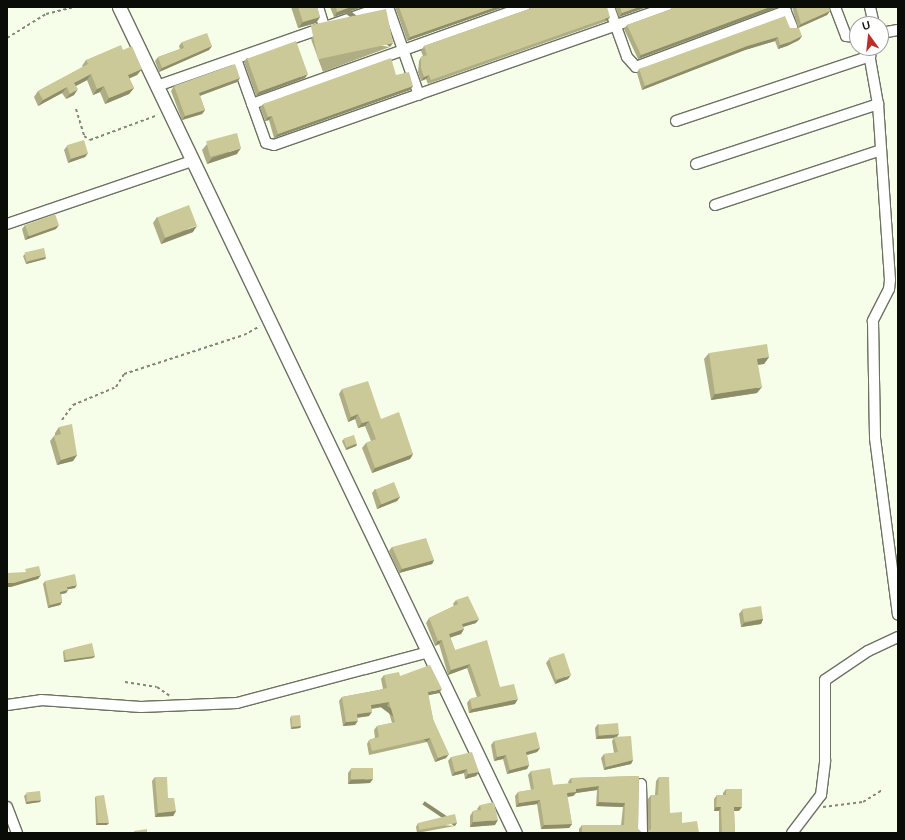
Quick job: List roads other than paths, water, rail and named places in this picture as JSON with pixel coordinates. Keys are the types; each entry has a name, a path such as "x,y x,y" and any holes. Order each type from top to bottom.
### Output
{"main road":[{"path":"119,7 515,833"}],"street":[{"path":"318,7 324,27"},
{"path":"388,7 419,95"},
{"path":"252,104 524,7"},
{"path":"609,7 627,57 636,67 785,9 792,27"},
{"path":"236,59 266,143 274,145 667,7"},
{"path":"835,7 846,36 849,36"},
{"path":"157,86 376,8"},
{"path":"676,121 858,56"},
{"path":"870,56 878,104 890,280 889,290 873,321 875,438 898,615"},
{"path":"696,164 878,104"},
{"path":"715,205 880,150"},
{"path":"7,224 192,162"},
{"path":"792,833 815,807 821,795 825,760 825,680 868,651 898,637"},
{"path":"7,705 54,700 95,706 190,706 271,697 317,680 429,652"},
{"path":"640,784 642,833"},
{"path":"7,807 17,833"}]}
